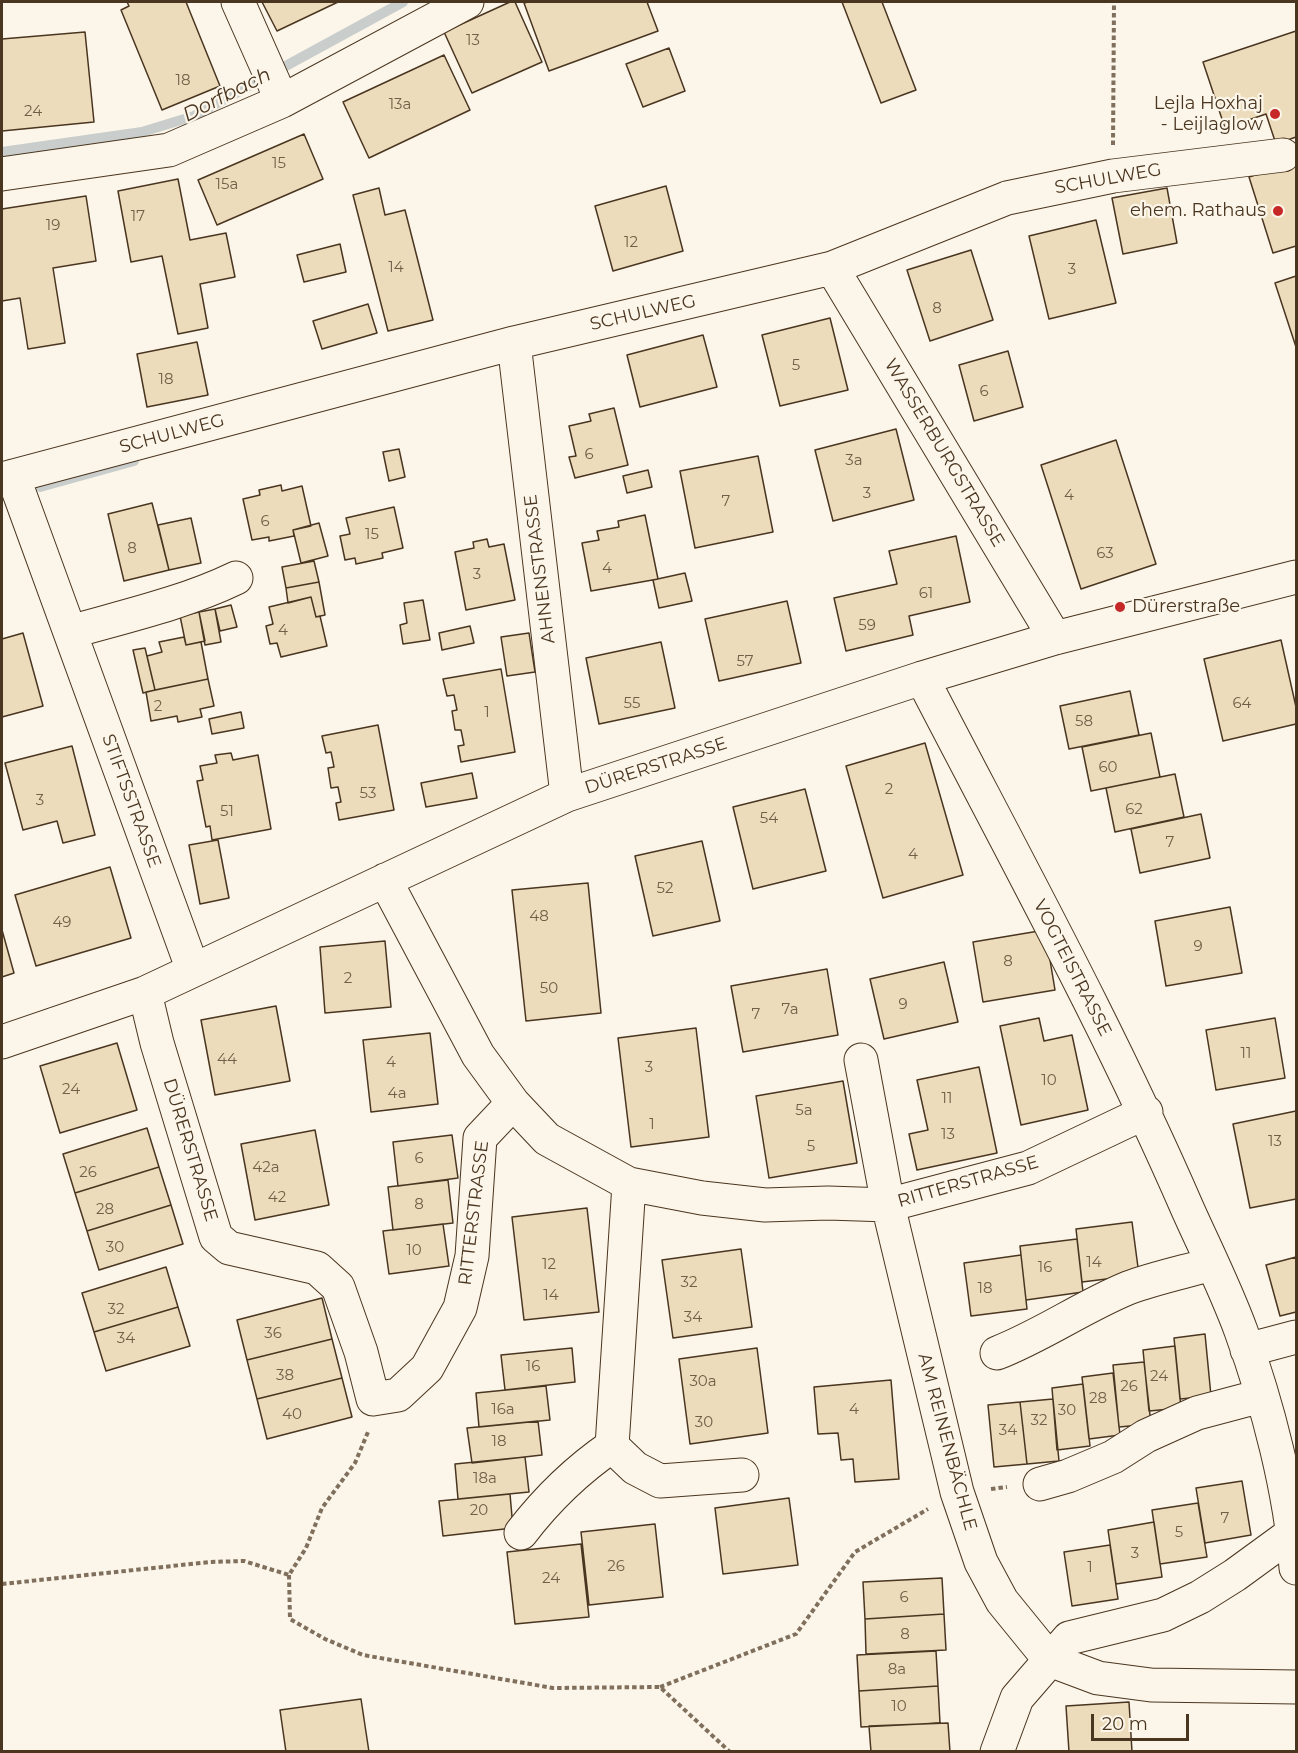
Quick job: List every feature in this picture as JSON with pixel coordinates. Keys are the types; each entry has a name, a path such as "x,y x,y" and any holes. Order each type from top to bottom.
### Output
{"street":[{"path":"238,2 278,95"},
{"path":"2,174 169,150 467,2"},
{"name":"SCHULWEG","path":"8,478 514,344 832,268 1007,198 1113,176 1283,155"},
{"name":"WASSERBURGSTRASSE","path":"832,268 1055,638"},
{"name":"AHNENSTRASSE","path":"514,344 567,795"},
{"name":"STIFTSSTRASSE","path":"8,478 70,632 193,970"},
{"name":"DÜRERSTRASSE","path":"2,1042 145,993 567,795 922,678 1055,638 1296,577"},
{"path":"70,632 162,606 215,588 236,578"},
{"name":"VOGTEISTRASSE","path":"922,678 1146,1112 1212,1264 1247,1350 1261,1396 1294,1532 1296,1568"},
{"name":"RITTERSTRASSE","path":"385,880 478,1055 513,1103 547,1139 629,1184 702,1198 765,1205 828,1203 888,1205 1028,1168 1146,1112"},
{"name":"DÜRERSTRASSE","path":"145,993 157,1043 216,1237 229,1248 317,1268 338,1287 361,1352 373,1400"},
{"name":"RITTERSTRASSE","path":"861,1060 888,1205"},
{"name":"RITTERSTRASSE","path":"373,1400 398,1395 427,1368 460,1308 472,1256 480,1138 513,1103"},
{"path":"629,1184 612,1446 635,1468 660,1481 742,1475"},
{"name":"AM REINENBÄCHLE","path":"888,1205 957,1492 987,1572 1002,1601 1050,1660"},
{"path":"997,1353 1032,1339 1070,1315 1129,1288 1212,1264"},
{"path":"1247,1350 1296,1337"},
{"path":"1040,1484 1068,1476 1113,1457 1146,1436 1197,1413 1261,1396"},
{"path":"521,1533 540,1508 585,1464 612,1446"},
{"path":"997,1752 1017,1698 1069,1638 1163,1615 1200,1597 1244,1569 1294,1532"},
{"path":"1050,1660 1098,1678 1151,1685 1296,1687"}],"path":[{"path":"1113,176 1114,2"},
{"path":"373,1400 366,1439 359,1455 322,1508 306,1548 289,1575 290,1619 325,1639 363,1655 553,1688 660,1687 796,1634 855,1552 957,1492 1040,1484"},
{"path":"2,1584 210,1562 244,1561 289,1575"},
{"path":"660,1687 730,1752"}],"building":[{"path":"127,2 186,2 220,86 162,110 121,10 129,6"},
{"path":"262,2 338,2 277,31"},
{"path":"510,2 515,2 542,62 472,93 444,32"},
{"path":"647,2 658,31 549,71 524,3"},
{"path":"842,2 882,2 916,90 881,103"},
{"path":"1296,31 1296,137 1276,144 1266,114 1225,128 1203,62"},
{"path":"85,32 94,122 2,131 2,39"},
{"path":"669,48 685,91 643,107 626,64"},
{"path":"444,55 470,110 369,158 343,102"},
{"path":"304,134 323,179 217,225 198,180"},
{"name":"ehem. Rathaus","path":"1296,162 1296,246 1273,253 1249,177"},
{"path":"178,179 190,240 226,233 235,277 200,284 208,328 178,334 162,256 131,262 118,191"},
{"path":"666,186 683,251 613,271 595,206"},
{"path":"379,188 385,215 405,210 433,320 388,331 353,195"},
{"path":"1167,188 1177,243 1123,254 1112,198"},
{"path":"86,196 96,261 53,268 65,343 28,349 20,298 2,301 2,209"},
{"path":"1096,220 1116,303 1049,319 1029,236"},
{"path":"340,244 346,272 304,282 297,255"},
{"path":"971,250 993,320 930,341 907,270"},
{"path":"1296,276 1296,347 1275,283"},
{"path":"368,304 377,333 322,349 313,321"},
{"path":"830,318 848,390 780,406 762,335"},
{"path":"703,335 717,387 640,407 627,355"},
{"path":"197,342 208,395 147,407 137,354"},
{"path":"1008,351 1023,407 974,421 959,365"},
{"path":"614,408 628,465 575,478 569,457 576,456 569,426 591,421 589,414"},
{"path":"896,429 914,500 833,521 815,450"},
{"path":"1116,440 1156,564 1081,589 1041,465"},
{"path":"399,449 405,477 389,481 383,452"},
{"path":"758,456 773,532 695,548 680,471"},
{"path":"648,470 652,487 627,493 623,476"},
{"path":"281,485 282,491 302,486 311,526 293,530 294,536 269,541 269,537 252,540 243,499 260,495 259,490"},
{"path":"152,503 169,570 124,581 108,514"},
{"path":"394,507 403,548 382,553 383,558 356,564 355,558 345,560 340,536 350,534 346,518"},
{"path":"645,515 658,579 591,591 582,543 599,540 597,531 619,527 618,521"},
{"path":"191,518 201,563 169,570 158,525"},
{"path":"319,523 328,556 301,563 293,530"},
{"path":"956,536 970,602 909,616 913,635 846,651 834,598 897,584 889,551"},
{"path":"487,539 489,547 504,544 515,600 466,610 455,552 474,548 473,542"},
{"path":"314,561 319,582 286,588 282,567"},
{"path":"685,573 692,601 659,608 653,580"},
{"path":"319,582 325,615 316,617 311,597 288,603 286,588"},
{"path":"311,597 316,617 320,616 327,646 281,657 277,643 270,644 266,626 273,624 269,607"},
{"path":"423,600 430,640 403,644 400,625 407,623 404,603"},
{"path":"787,601 801,663 719,681 705,619"},
{"path":"231,605 237,627 220,631 215,609"},
{"path":"215,609 221,642 205,645 199,612"},
{"path":"199,612 205,641 186,645 180,616"},
{"path":"470,626 474,643 442,650 439,633"},
{"path":"23,633 43,706 2,717 2,639"},
{"path":"529,633 535,672 507,676 501,637"},
{"path":"184,637 186,645 201,642 208,679 155,690 147,656 162,652 159,642"},
{"path":"1281,640 1296,707 1296,724 1223,741 1204,659"},
{"path":"661,642 675,708 599,724 586,658"},
{"path":"145,648 155,690 143,693 133,650"},
{"path":"501,669 515,752 461,762 458,746 464,745 461,730 455,730 452,711 457,710 454,695 447,696 443,679"},
{"path":"208,679 214,706 200,709 202,717 178,722 177,716 151,721 146,692"},
{"path":"1130,691 1139,735 1069,749 1060,706"},
{"path":"241,712 244,728 212,734 209,719"},
{"path":"378,725 394,810 339,820 336,803 341,802 338,787 331,788 328,768 334,767 331,752 326,753 322,736"},
{"path":"1151,733 1160,777 1091,791 1082,747"},
{"path":"925,743 963,875 883,898 846,766"},
{"path":"72,746 95,835 63,843 57,821 23,830 5,763"},
{"path":"231,753 233,760 258,755 271,829 212,840 210,826 206,827 197,781 203,780 200,766 217,763 215,755"},
{"path":"472,773 477,798 426,807 421,783"},
{"path":"1175,774 1184,817 1115,832 1106,788"},
{"path":"805,789 826,871 753,889 733,807"},
{"path":"1201,814 1210,858 1140,873 1131,829"},
{"path":"218,840 229,898 200,904 189,845"},
{"path":"702,841 720,921 653,936 635,856"},
{"path":"110,867 131,938 36,966 15,895"},
{"path":"588,883 601,1013 526,1021 512,890"},
{"path":"1230,907 1242,973 1166,986 1155,921"},
{"path":"2,930 14,973 2,977"},
{"path":"1045,930 1055,990 983,1002 973,942"},
{"path":"385,941 391,1007 325,1013 320,947"},
{"path":"944,962 958,1022 884,1039 870,979"},
{"path":"827,969 838,1035 743,1052 731,986"},
{"path":"276,1006 290,1081 215,1095 201,1020"},
{"path":"1039,1018 1044,1041 1072,1035 1088,1110 1021,1125 1000,1026"},
{"path":"1275,1018 1285,1078 1216,1090 1206,1030"},
{"path":"696,1028 709,1137 631,1147 618,1038"},
{"path":"430,1033 438,1104 371,1112 363,1040"},
{"path":"117,1043 137,1110 60,1133 40,1066"},
{"path":"979,1067 997,1153 917,1170 909,1134 928,1130 917,1080"},
{"path":"843,1081 857,1163 769,1178 756,1096"},
{"path":"1296,1111 1296,1199 1250,1208 1233,1124"},
{"path":"147,1128 159,1167 75,1193 63,1154"},
{"path":"315,1130 329,1205 255,1220 241,1144"},
{"path":"452,1135 458,1178 398,1186 393,1142"},
{"path":"159,1167 171,1205 87,1231 75,1193"},
{"path":"448,1180 453,1223 393,1230 388,1187"},
{"path":"171,1205 183,1244 99,1270 87,1231"},
{"path":"587,1208 599,1312 524,1320 512,1217"},
{"path":"1132,1222 1139,1275 1082,1282 1076,1229"},
{"path":"443,1224 449,1266 389,1274 383,1231"},
{"path":"1077,1239 1083,1292 1026,1300 1020,1246"},
{"path":"741,1249 752,1327 673,1338 662,1260"},
{"path":"1021,1255 1027,1309 971,1316 964,1263"},
{"path":"1296,1257 1296,1312 1280,1316 1266,1265"},
{"path":"166,1267 178,1307 94,1332 82,1293"},
{"path":"322,1298 332,1339 247,1360 237,1320"},
{"path":"178,1307 190,1346 106,1371 94,1332"},
{"path":"1205,1334 1211,1396 1180,1399 1174,1338"},
{"path":"332,1339 342,1378 257,1399 247,1360"},
{"path":"1175,1346 1181,1408 1149,1411 1143,1350"},
{"path":"572,1348 575,1382 505,1390 501,1355"},
{"path":"757,1348 768,1433 690,1444 679,1359"},
{"path":"1144,1362 1151,1424 1119,1427 1113,1365"},
{"path":"1113,1373 1120,1435 1089,1439 1082,1377"},
{"path":"342,1378 352,1417 267,1439 257,1399"},
{"path":"891,1380 899,1479 855,1482 853,1459 841,1460 838,1433 818,1434 814,1387"},
{"path":"1083,1384 1090,1446 1057,1450 1052,1388"},
{"path":"546,1386 550,1420 479,1427 476,1393"},
{"path":"1053,1399 1059,1461 1027,1464 1020,1402"},
{"path":"1020,1402 1027,1464 994,1467 988,1405"},
{"path":"538,1421 542,1455 472,1463 467,1428"},
{"path":"525,1457 529,1492 458,1499 455,1464"},
{"path":"1242,1481 1251,1535 1205,1543 1196,1488"},
{"path":"510,1494 513,1528 443,1536 439,1501"},
{"path":"789,1498 798,1565 723,1574 715,1508"},
{"path":"1198,1503 1207,1557 1160,1564 1152,1510"},
{"path":"1154,1522 1162,1577 1116,1584 1108,1530"},
{"path":"655,1524 663,1597 589,1605 581,1532"},
{"path":"581,1544 589,1617 515,1624 507,1552"},
{"path":"1110,1545 1118,1599 1072,1606 1064,1552"},
{"path":"942,1578 944,1614 865,1619 863,1582"},
{"path":"944,1614 946,1650 866,1654 865,1619"},
{"path":"936,1651 938,1686 859,1691 857,1655"},
{"path":"938,1686 940,1723 861,1727 859,1691"},
{"path":"361,1699 369,1752 286,1752 280,1710"},
{"path":"1129,1702 1132,1752 1069,1752 1066,1706"},
{"path":"948,1723 950,1752 871,1752 869,1726"}],"waterway":[{"name":"Dorfbach","path":"2,152 142,132 194,116 403,2"},
{"path":"40,487 134,461"}],"place":[{"name":"Lejla Hoxhaj - Leijlaglow","path":"1275,114"},
{"name":"ehem. Rathaus","path":"1278,211"},
{"name":"Dürerstraße","path":"1120,607"}]}
